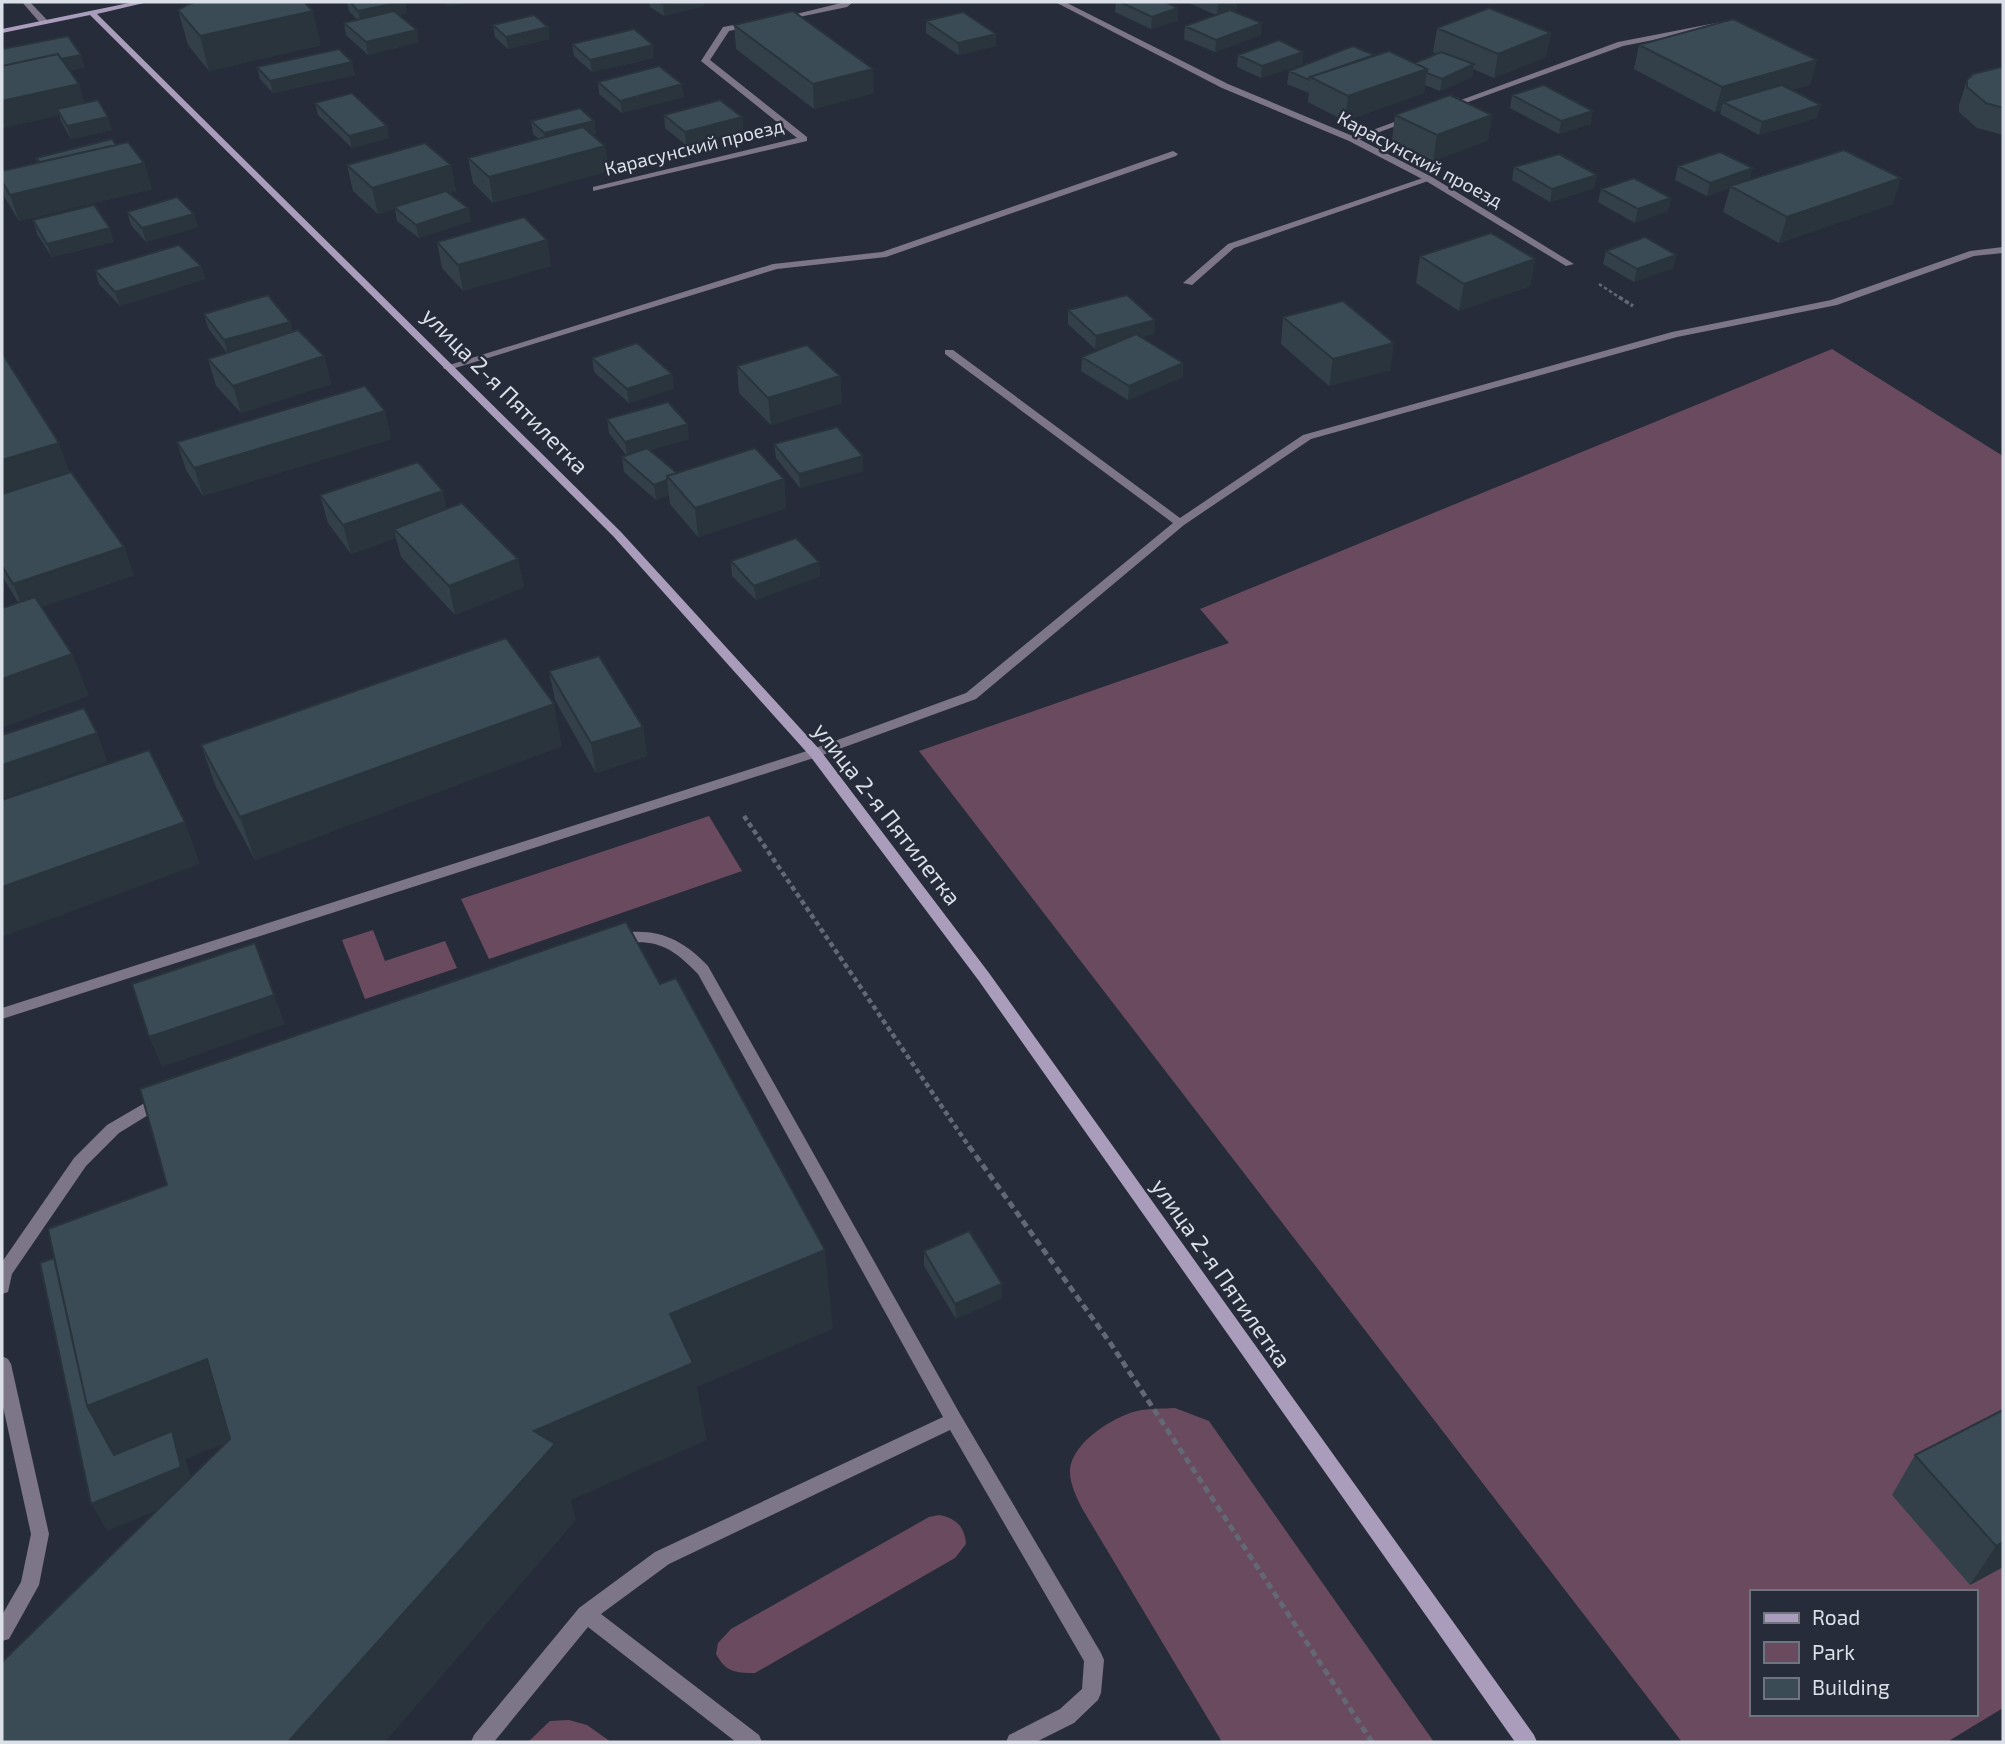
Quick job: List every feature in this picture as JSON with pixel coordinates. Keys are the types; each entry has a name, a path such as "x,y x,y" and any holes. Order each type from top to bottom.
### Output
{"main road":[{"path":"2,31 144,2"},
{"name":"улица 2-я Пятилетка","path":"92,13 617,534 815,753 984,977 1527,1742"}],"street":[{"path":"26,2 44,22"},
{"name":"Карасунский проезд","path":"596,189 804,139 705,61 726,29 847,5 849,2"},
{"name":"Карасунский проезд","path":"1059,2 1226,86 1352,139 1429,179 1569,264"},
{"path":"1438,110 1621,44 1728,22"},
{"path":"1352,139 1426,114"},
{"path":"448,368 776,266 883,255 1173,154"},
{"path":"1188,283 1231,246 1429,179"},
{"path":"2,1014 815,753 971,696 1181,523 1307,437 1676,334 1833,303 1973,253 2003,250"},
{"path":"949,352 1181,523"},
{"path":"607,943 620,938 655,936 682,946 703,970 954,1420 1094,1660 1091,1693 1067,1716 1016,1742"},
{"path":"2,1287 4,1272 80,1162 113,1129 179,1092"},
{"path":"2,1364 40,1534 30,1586 2,1632"},
{"path":"481,1742 586,1614 662,1558 954,1420"},
{"path":"586,1614 752,1742"}],"path":[{"path":"1569,264 1676,334"},
{"path":"722,783 1001,1193 1111,1344 1372,1742"}],"green space":[{"path":"1832,349 2003,456 2003,1708 1947,1742 1682,1742 919,751 1229,643 1200,609"},
{"path":"709,816 742,871 489,959 461,899"},
{"path":"373,930 385,961 445,941 457,968 365,999 342,940"},
{"path":"1175,1408 1209,1421 1434,1742 1222,1742 1083,1510 1071,1480 1070,1469 1078,1449 1106,1425 1137,1411"},
{"path":"939,1515 955,1521 964,1533 966,1544 955,1558 755,1673 732,1670 724,1665 716,1654 718,1643 731,1629 929,1517"},
{"path":"569,1720 587,1725 611,1742 528,1742 550,1721"}],"building":[{"path":"197,2 304,2 313,11 200,36 178,10"},
{"path":"350,2 401,2 358,11"},
{"path":"1120,2 1165,2 1178,8 1152,17"},
{"path":"1489,8 1551,33 1498,54 1437,28"},
{"path":"1230,10 1262,23 1216,40 1185,26"},
{"path":"394,11 417,30 366,42 344,23"},
{"path":"793,11 873,69 813,84 734,25"},
{"path":"963,12 996,34 958,43 926,21"},
{"path":"534,15 548,27 506,37 493,25"},
{"path":"1733,19 1817,60 1722,87 1639,45"},
{"path":"634,29 653,45 590,60 572,44"},
{"path":"68,36 81,55 61,59 58,54 2,66 2,49"},
{"path":"1279,40 1303,52 1262,66 1238,55"},
{"path":"1353,46 1374,55 1310,77 1309,80 1289,71"},
{"path":"339,49 352,62 270,81 257,67"},
{"path":"1389,51 1427,69 1348,96 1310,77"},
{"path":"1441,52 1474,64 1442,79 1427,73 1427,69 1415,63"},
{"path":"58,54 79,84 2,101 2,66"},
{"path":"659,66 682,84 620,101 598,82"},
{"path":"2001,67 2003,108 1986,103 1967,87 1967,80 1973,74"},
{"path":"1544,85 1593,111 1561,121 1512,95"},
{"path":"1782,85 1821,105 1762,122 1723,102"},
{"path":"352,93 387,126 349,136 315,103"},
{"path":"1450,95 1492,115 1437,135 1395,115"},
{"path":"98,100 108,117 67,126 57,109"},
{"path":"720,100 742,117 685,132 664,115"},
{"path":"580,108 594,121 544,133 531,121"},
{"path":"583,127 605,146 489,177 468,158"},
{"path":"112,139 116,145 40,162 36,158"},
{"path":"128,142 144,163 10,195 2,181 2,171"},
{"path":"425,143 451,165 372,188 347,165"},
{"path":"1844,150 1901,178 1787,217 1730,186"},
{"path":"1720,152 1753,168 1710,183 1678,166"},
{"path":"1559,154 1597,175 1552,189 1514,167"},
{"path":"1634,178 1671,198 1638,209 1601,189"},
{"path":"446,191 468,208 416,225 394,207"},
{"path":"177,197 194,214 142,228 127,212"},
{"path":"94,205 110,228 47,244 33,220"},
{"path":"524,217 547,240 458,265 437,242"},
{"path":"1491,233 1535,259 1464,284 1420,256"},
{"path":"1645,237 1676,255 1637,269 1606,251"},
{"path":"179,245 201,266 115,292 95,270"},
{"path":"268,295 290,322 224,340 204,314"},
{"path":"1127,295 1155,320 1096,336 1068,310"},
{"path":"1343,301 1394,343 1333,359 1283,317"},
{"path":"298,330 324,356 233,386 208,359"},
{"path":"1136,334 1183,363 1129,386 1082,357"},
{"path":"637,343 672,374 627,389 592,358"},
{"path":"807,345 840,376 768,398 737,366"},
{"path":"2,353 59,443 2,460"},
{"path":"365,386 385,411 194,468 177,442"},
{"path":"668,402 688,424 625,442 607,419"},
{"path":"837,427 863,456 799,474 774,444"},
{"path":"647,448 677,473 654,485 622,457"},
{"path":"755,448 784,479 695,508 667,476"},
{"path":"418,462 443,491 343,525 320,495"},
{"path":"71,472 124,547 13,584 2,566 2,494"},
{"path":"462,503 518,559 449,586 394,529"},
{"path":"796,538 819,562 754,586 731,561"},
{"path":"35,597 72,654 2,679 2,608"},
{"path":"506,638 554,704 240,817 201,745"},
{"path":"599,656 643,727 591,743 549,671"},
{"path":"84,708 97,733 2,765 2,735"},
{"path":"149,750 185,822 2,887 2,800"},
{"path":"626,922 660,984 676,978 825,1250 670,1314 693,1363 534,1431 555,1444 288,1742 2,1742 2,1662 230,1439 207,1359 87,1406 48,1229 167,1185 140,1089"},
{"path":"255,943 274,995 149,1037 132,984"},
{"path":"969,1231 1002,1284 955,1304 924,1251"},
{"path":"54,1258 87,1406 114,1455 172,1431 181,1467 91,1504 40,1263"},
{"path":"2003,1410 2003,1542 1996,1546 1915,1455"}]}
